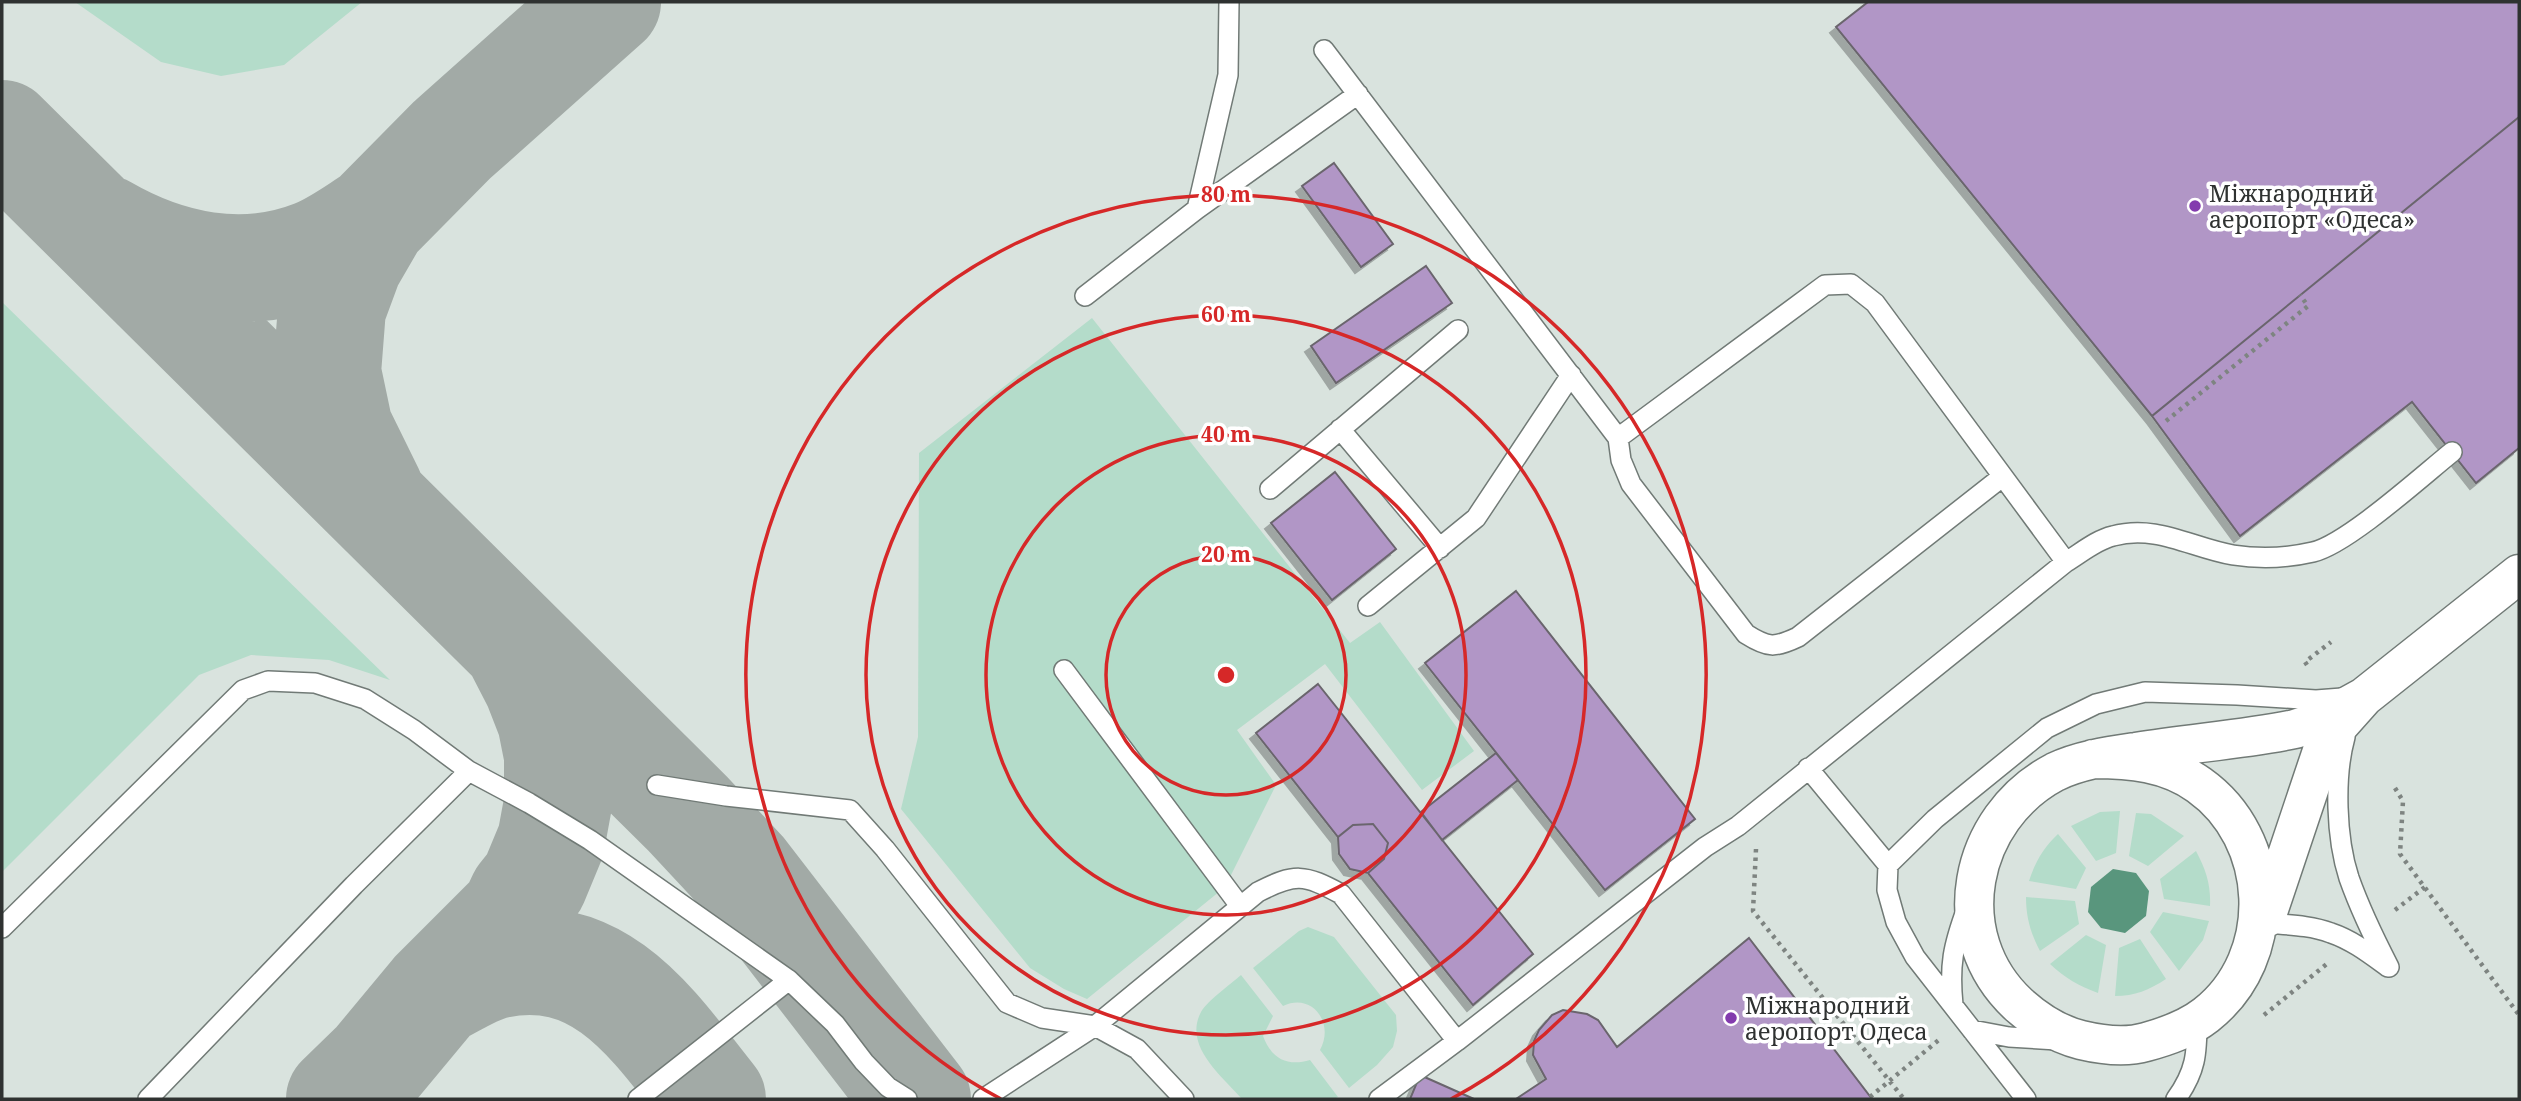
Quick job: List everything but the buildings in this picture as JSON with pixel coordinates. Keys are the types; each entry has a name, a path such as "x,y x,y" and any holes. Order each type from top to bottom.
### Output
{"main road":[{"path":"2373,690 2322,720 2294,729 2093,759 2057,772 2026,791 2001,817 1984,848 1974,887 1976,926 1982,947 2005,992 2037,1021 2067,1036 2101,1045 2137,1044 2174,1034 2207,1014 2235,984 2257,939 2323,748 2331,734 2373,690 2519,573"},
{"path":"2093,759 2131,760 2168,768 2199,785 2228,812 2248,845 2258,880 2257,939"}],"lane":[{"path":"1197,209 1228,75 1228,2"},
{"path":"1324,50 1618,438 1621,460 1631,484 1746,635 1763,645 1781,646 1798,637 2002,477"},
{"path":"1085,296 1197,209 1358,94"},
{"path":"1618,438 1825,285 1851,284 1875,303 2066,562"},
{"path":"1270,489 1458,330"},
{"path":"1368,606 1476,518 1571,375"},
{"path":"1340,429 1440,548"},
{"path":"1378,1099 1457,1041 1705,847 1738,826 2066,562 2093,545 2112,536 2138,532 2170,536 2232,555 2270,558 2315,552 2369,518 2452,452"},
{"path":"1064,670 1240,906"},
{"path":"2,928 243,690 268,681 315,683 365,699 414,730 470,771 590,840 789,980 835,1024 880,1079 907,1099"},
{"path":"1888,865 1935,819 2047,728 2096,704 2145,692 2332,700 2373,690"},
{"path":"2257,939 2306,926 2353,943 2389,967 2370,930 2348,875 2342,839 2339,760 2349,724 2373,690"},
{"path":"1808,768 1888,865 1887,890 1896,922 1915,957 2026,1099"},
{"path":"148,1099 336,904 470,771"},
{"path":"657,785 850,810 885,849 1007,1003 1042,1018 1095,1026 1137,1049 1184,1099"},
{"path":"984,1099 1095,1026 1258,892 1282,880 1305,877 1341,894 1457,1041"},
{"path":"1954,1007 1950,976 1954,948 1974,887"},
{"path":"638,1099 789,980"},
{"path":"2176,1099 2191,1075 2197,1055 2197,1020"},
{"path":"1972,1030 2009,1038 2076,1040 2101,1045"}],"path":[{"path":"2166,421 2308,306 2300,295"},
{"path":"2307,665 2305,662 2331,642"},
{"path":"2395,788 2403,801 2400,854 2519,1015"},
{"path":"1758,810 1754,911 1904,1099"},
{"path":"2370,930 2425,887"},
{"path":"2256,1022 2353,943"}],"shaded area":[{"path":"75,2 362,2 284,65 221,76 161,62"},
{"path":"2,302 390,680 329,660 251,655 199,675 2,872"},
{"path":"1092,318 1350,643 1380,622 1474,751 1422,790 1325,664 1237,730 1276,785 1225,887 1087,999 1064,989 1030,968 901,809 918,737 919,453"},
{"path":"2120,811 2116,853 2096,861 2071,826 2100,812"},
{"path":"2136,813 2151,814 2184,836 2148,866 2129,856"},
{"path":"2058,834 2086,868 2076,889 2029,881 2040,855"},
{"path":"2196,851 2207,878 2210,906 2164,899 2160,879"},
{"path":"2113,869 2136,873 2149,891 2146,916 2125,933 2101,928 2088,912 2091,887"},
{"path":"2026,897 2075,901 2079,924 2040,951 2030,926"},
{"path":"2163,912 2209,921 2203,940 2179,971 2150,932"},
{"path":"1308,927 1334,937 1396,1015 1397,1031 1393,1047 1377,1065 1349,1088 1320,1050 1325,1030 1318,1013 1303,1003 1283,1006 1253,968 1299,931"},
{"path":"2086,935 2106,945 2098,993 2072,981 2050,964"},
{"path":"2140,939 2166,979 2142,992 2115,996 2119,948"},
{"path":"1241,975 1273,1016 1263,1036 1270,1050 1287,1061 1310,1060 1338,1097 1242,1099 1207,1060 1197,1037 1201,1012"}],"taxiway":[{"path":"374,219 452,140 607,2"},
{"path":"2,134 688,814 742,872 917,1099"},
{"path":"104,229 128,242 180,261 233,268 260,267 314,254 374,219 349,262 332,308 327,372 339,429 370,492"},
{"path":"340,1099 376,1064 435,993 514,914 522,897 534,882 551,841 558,803 558,755 551,720 520,651"},
{"path":"435,993 474,972 499,964 536,961 569,967 598,979 624,997 669,1045 712,1099"}],"place":[{"name":"Міжнародний аеропорт «Одеса»","path":"2195,206"},
{"name":"Міжнародний аеропорт Одеса","path":"1731,1018"}]}
